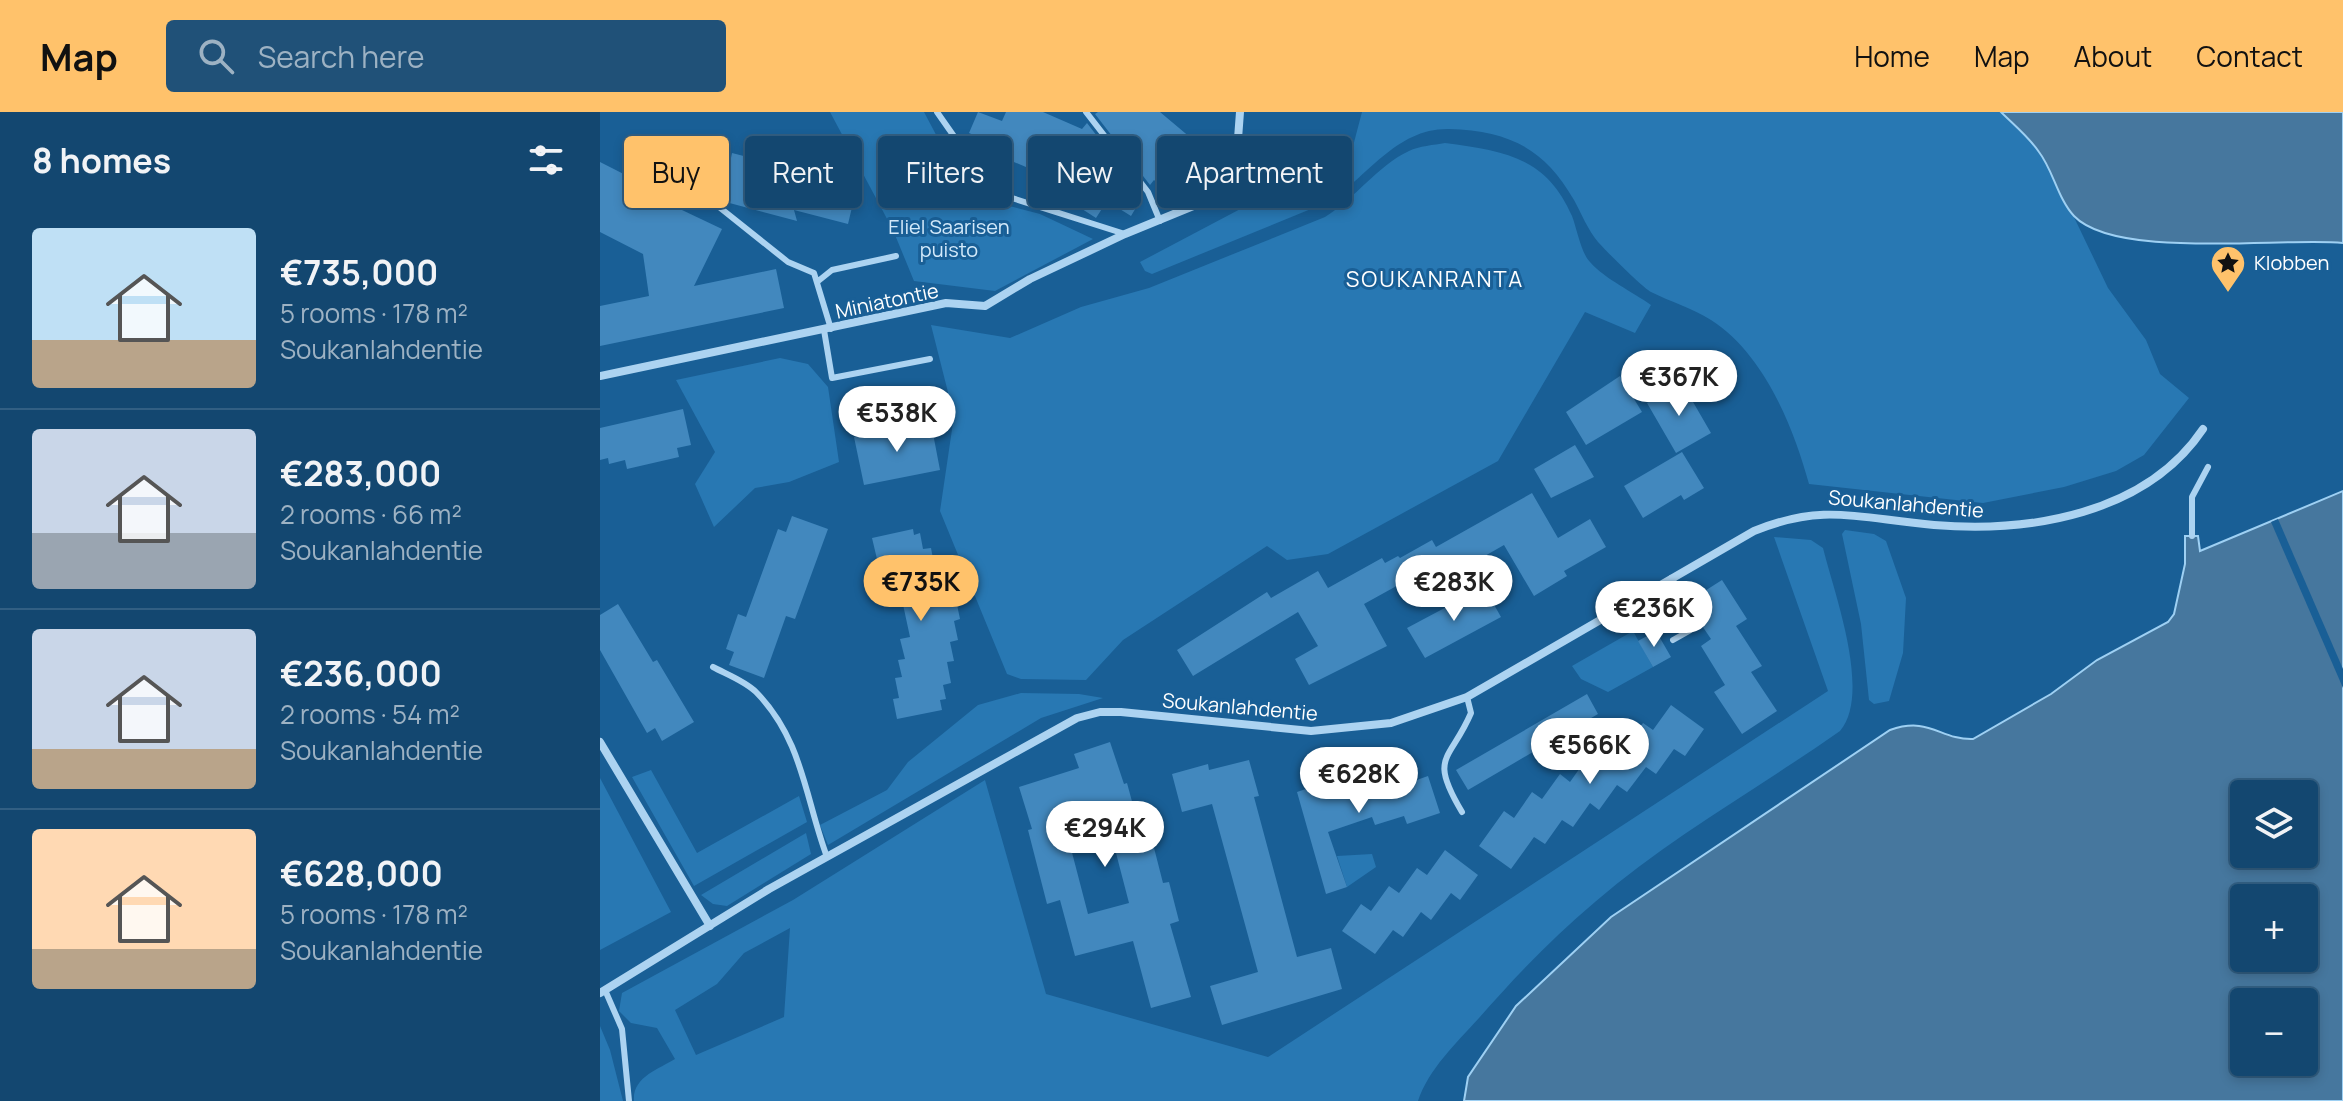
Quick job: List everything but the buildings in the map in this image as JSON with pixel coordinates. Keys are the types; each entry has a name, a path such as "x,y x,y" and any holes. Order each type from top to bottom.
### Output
{"street":[{"name":"Miniatontie","path":"600,376 946,303 985,306 1030,279 1125,234 1208,200 1224,181 1237,152 1240,112"},
{"name":"Soukanlahdentie","path":"602,991 827,857 1051,730 1100,712 1311,731 1391,723 1467,697 1754,531 1799,515 1838,513 1970,528 2009,526 2069,515 2125,496 2155,480 2191,446 2203,429"},
{"path":"600,742 710,926"}],"lane":[{"path":"937,112 993,192 1125,234"},
{"path":"1086,112 1148,192 1160,221"},
{"path":"720,208 788,262 814,273 827,329 832,378 930,359"},
{"path":"817,282 832,270 896,256"},
{"path":"2192,536 2192,497 2208,467"},
{"path":"1671,578 1684,597 1689,631 1673,640"},
{"path":"713,667 754,690 773,712 804,769 811,815 827,857"},
{"path":"1462,812 1445,784 1443,769 1446,753 1471,713 1467,697"},
{"path":"602,991 622,1029 629,1101"}],"green space":[{"name":"Eliel Saarisen puisto","path":"830,112 924,112 937,136 878,136 878,202 862,172 862,136 843,136"},
{"path":"1362,112 2223,112 2060,188 2108,288 2146,340 2160,374 2189,398 2144,455 2116,471 2064,487 1983,503 1809,484 1785,416 1774,393 1746,352 1730,334 1711,320 1651,292 1633,277 1598,242 1562,182 1537,155 1523,146 1490,134 1470,130 1430,131 1398,145 1352,184 1352,150"},
{"path":"1445,143 1486,149 1520,160 1549,180 1572,216 1590,262 1611,280 1651,305 1635,333 1585,312 1498,461 1328,554 1287,560 1267,546 1123,640 1086,680 1021,679 1007,674 940,511 954,416 931,325 1010,338 1081,307 1149,288 1325,217 1337,208 1352,208 1352,196 1377,173 1397,157 1417,148"},
{"name":"Eliel Saarisen puisto","path":"1012,207 1040,214 1093,239 995,291 914,281 881,208"},
{"path":"1242,208 1313,208 1152,274 1145,271 1140,262"},
{"path":"780,358 808,364 828,387 839,462 789,482 755,488 714,527 695,484 715,452 676,380"},
{"path":"1845,530 1874,534 1886,541 1906,598 1903,653 1889,701 1874,704 1869,700 1861,624 1842,534"},
{"path":"1774,537 1811,540 1823,548 1842,616 1852,668 1849,714 1840,731 1654,856 1579,915 1520,973 1453,1047 1436,1067 1418,1101 634,1101 637,1086 642,1080 675,1059 657,1028 631,1023 619,1011 622,993 793,900 985,780 1046,994 1268,1057 1828,691","holes":["790,928 784,1017 696,1055 675,1010 717,984 744,953"]},
{"path":"1633,631 1653,667 1608,692 1581,679 1572,666"},
{"path":"1021,693 1079,694 1103,698 1041,718 828,845 820,825 887,790 908,762 978,705"},
{"path":"651,770 697,853 799,796 807,822 694,886 632,777"},
{"path":"600,778 671,912 600,950"},
{"path":"806,833 811,854 727,906 713,904 701,895"},
{"path":"1372,854 1376,867 1347,887 1337,856"},
{"path":"600,1026 610,1050 623,1101 600,1101"}],"shaded area":[{"path":"2001,112 2343,112 2343,243 2162,242 2125,238 2095,230 2068,209 2039,152"},
{"path":"2343,491 2343,1101 1464,1101 1468,1077 1516,1006 1611,917 1890,730 1904,726 1925,727 1973,739 2051,694 2097,660 2168,622 2174,614 2185,564 2185,536 2198,536 2200,551"}],"pier":[{"path":"2278,519 2343,669 2343,688 2271,522"}],"place":[{"name":"Klobben","path":"2228,294"}],"district":[{"name":"SOUKANRANTA","path":"1435,279"}]}
